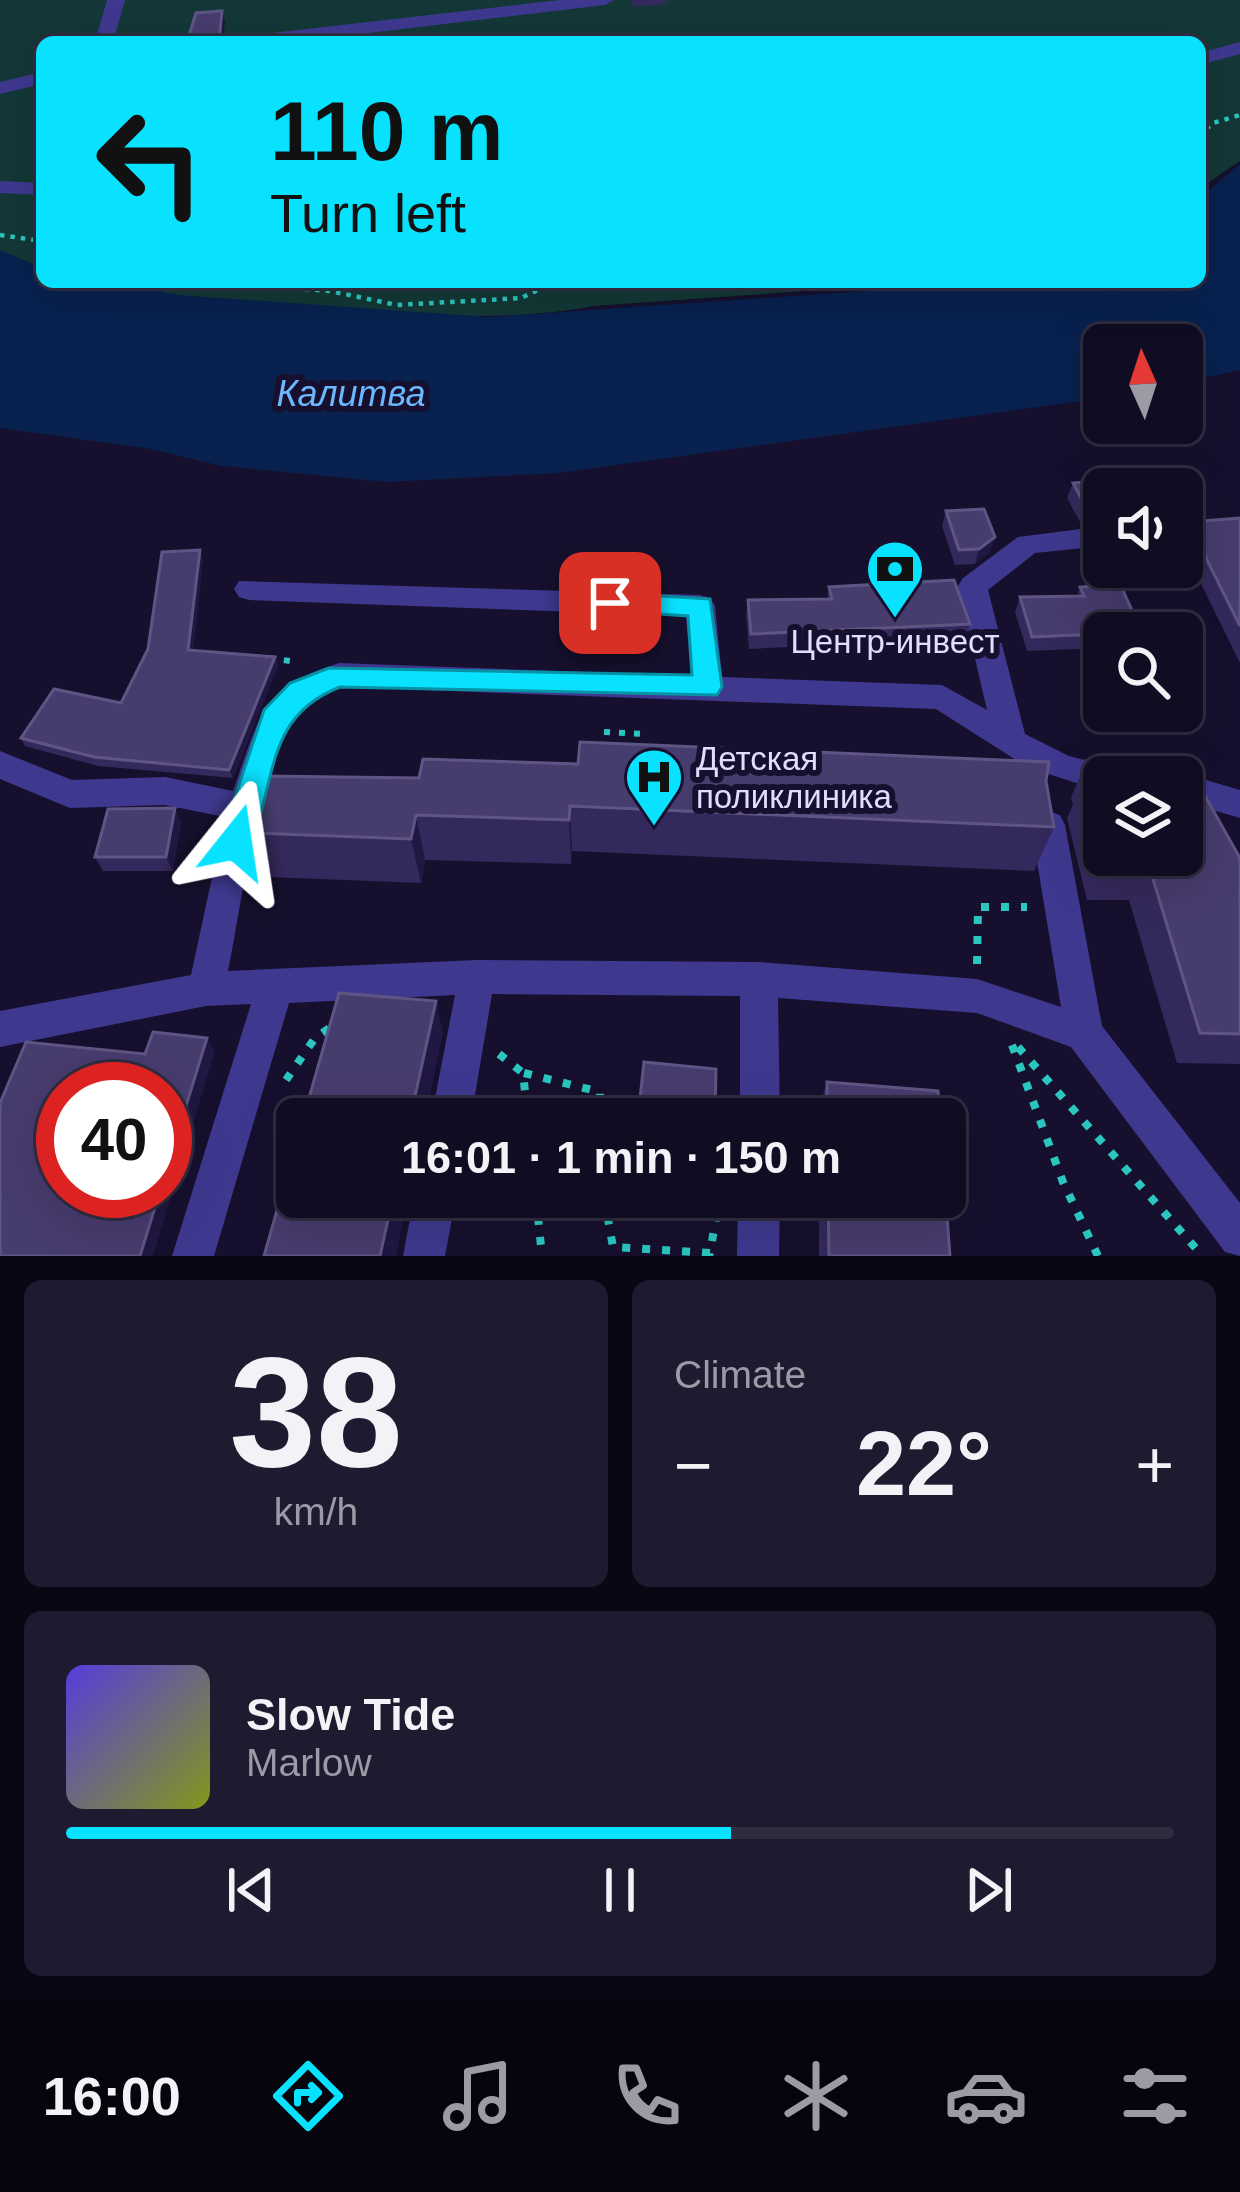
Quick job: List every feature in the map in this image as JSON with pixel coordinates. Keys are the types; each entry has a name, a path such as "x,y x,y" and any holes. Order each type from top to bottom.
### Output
{"street":[{"path":"106,36 116,0"},
{"path":"296,36 605,0"},
{"path":"1206,57 1240,48"},
{"path":"0,88 36,79"},
{"path":"0,187 36,189"},
{"path":"1010,738 973,586 1028,544 1083,538"},
{"path":"249,589 700,606 707,687"},
{"path":"206,989 244,807 274,718 300,691 339,676 942,697 1010,738 1032,758 1083,772"},
{"path":"0,764 70,794 165,791 244,807"},
{"path":"1203,793 1240,804"},
{"path":"1048,825 1084,1033 1240,1237"},
{"path":"0,1029 206,989 477,977 759,979 977,995 1084,1033"},
{"path":"455,1098 477,977"},
{"path":"759,979 760,1098"},
{"path":"193,1256 274,986"},
{"path":"424,1256 431,1218"},
{"path":"758,1256 759,1218"}],"path":[{"path":"1206,129 1240,115"},
{"path":"0,235 36,240"},
{"path":"294,288 397,305 460,305 521,298 542,288"},
{"path":"266,657 288,659 339,676"},
{"path":"604,732 646,734"},
{"path":"977,995 978,907 1062,906"},
{"path":"468,1029 524,1073 600,1092 600,1098"},
{"path":"1098,1256 1063,1182 1008,1036 1202,1256"},
{"path":"524,1073 526,1098"},
{"path":"538,1218 542,1256"},
{"path":"608,1218 613,1247 710,1253 716,1218"}],"green space":[{"path":"0,0 1240,0 1240,161 1206,184 1206,36 36,36 36,271 0,263"},
{"path":"121,288 847,288 474,316"}],"water":[{"name":"Калитва","path":"1240,164 1240,370 1203,378 1203,324 1083,324 1083,401 558,473 386,482 222,466 151,449 0,428 0,250 36,265 36,288 141,288 179,295 488,317 901,288 1206,288 1206,193"}],"building":[{"path":"222,11 220,36 189,36 196,13"},
{"path":"1083,482 1083,502 1073,483"},
{"path":"984,509 995,537 979,549 959,550 946,511"},
{"path":"1240,518 1240,626 1203,552 1203,521"},
{"path":"200,550 188,650 275,657 229,770 94,757 21,738 54,689 121,703 148,649 162,552"},
{"path":"954,580 970,624 751,634 748,600 832,599 829,587"},
{"path":"1080,587 1122,588 1133,612 1083,612 1083,635 1032,637 1020,597 1084,596"},
{"path":"580,742 1049,762 1046,781 1054,827 570,806 569,820 416,815 411,839 251,833 265,776 419,778 423,759 578,764"},
{"path":"1203,792 1240,858 1240,1034 1200,1033 1152,876 1203,876"},
{"path":"175,808 166,857 95,857 108,809"},
{"path":"339,993 436,1001 415,1098 309,1098"},
{"path":"153,1032 207,1038 192,1087 192,1062 36,1062 36,1218 152,1218 140,1256 0,1256 0,1103 26,1042 145,1054"},
{"path":"644,1062 716,1069 715,1098 640,1098"},
{"path":"827,1082 938,1091 938,1098 827,1098"},
{"path":"276,1214 276,1218 388,1218 380,1256 264,1256"},
{"path":"828,1218 947,1218 950,1256 829,1256"}],"place":[{"name":"Центр-инвест","path":"895,620"},
{"name":"Детская поликлиника","path":"654,828"}],"route":[{"path":"236,842 274,718 300,691 339,676 707,687 700,606 610,603"}]}
